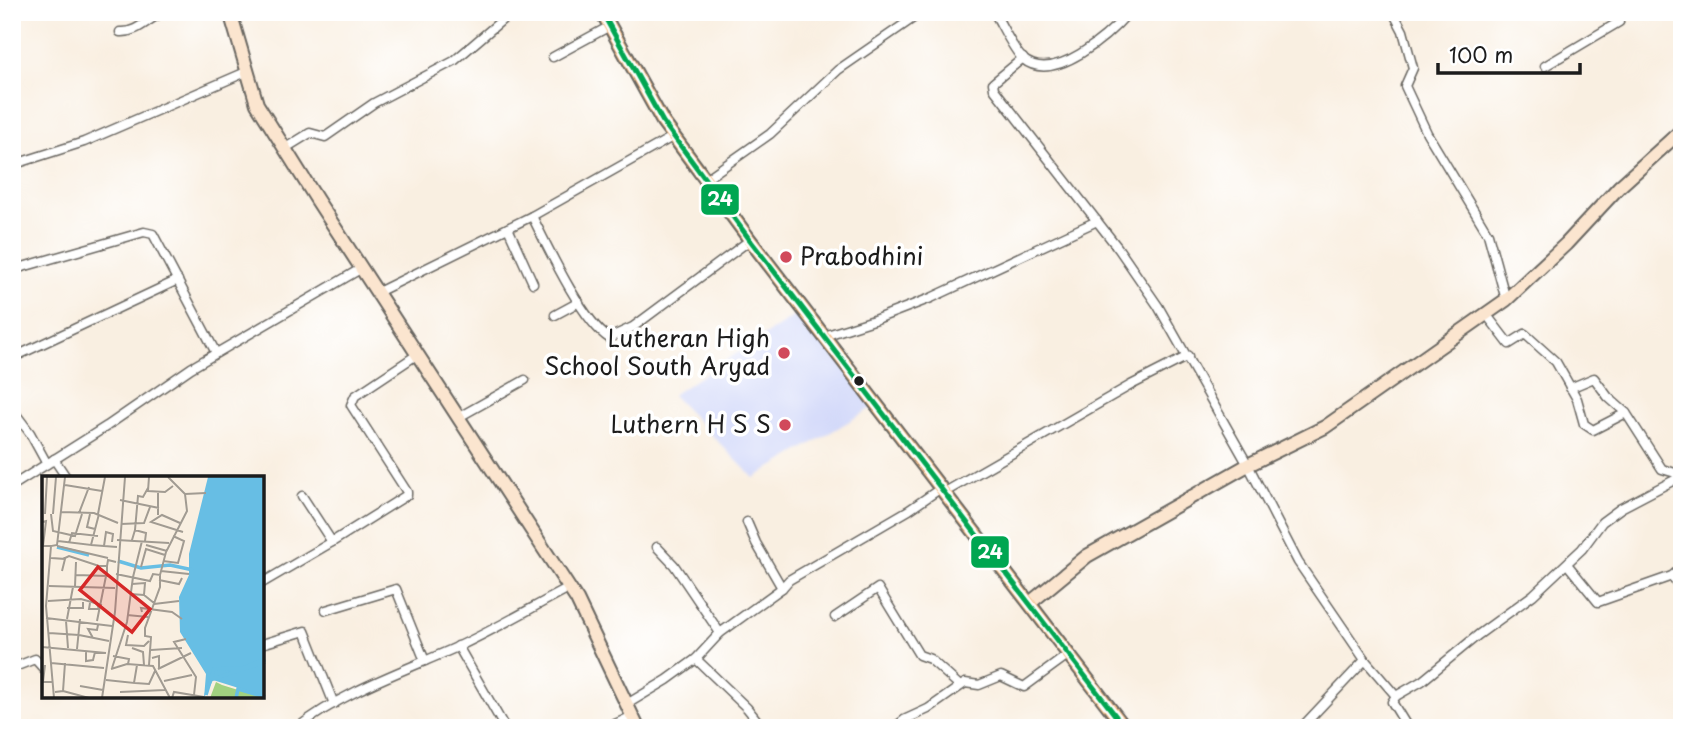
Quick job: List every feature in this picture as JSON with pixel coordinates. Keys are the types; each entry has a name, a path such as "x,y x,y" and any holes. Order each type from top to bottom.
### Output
{"main road":[{"path":"230,12 257,104 569,588 632,716"},
{"path":"602,12 663,122 750,240 1125,728"},
{"path":"1030,603 1087,556 1248,465 1325,426 1506,300 1566,244 1619,187 1682,130"}],"street":[{"path":"120,32 132,33 164,12"},
{"path":"284,149 310,132 325,137 374,103 454,61 509,14 508,12"},
{"path":"706,179 770,134 838,70 922,12"},
{"path":"994,12 1023,58 1041,68 1060,62 1093,45 1111,32 1129,12"},
{"path":"1393,12 1403,31 1413,68 1405,86 1427,134 1488,234 1506,300"},
{"path":"1545,66 1619,22 1615,12"},
{"path":"553,57 610,26"},
{"path":"1023,58 993,83 994,89 1097,221 1158,306 1248,465 1298,562 1364,660 1396,696"},
{"path":"12,165 84,142 246,72"},
{"path":"378,292 532,216 674,136"},
{"path":"532,216 579,302 601,332 609,338 633,327 750,240"},
{"path":"824,336 931,298 1097,221"},
{"path":"508,228 533,283"},
{"path":"12,270 144,232 156,237 216,353"},
{"path":"12,486 216,353 362,268"},
{"path":"12,358 178,280"},
{"path":"555,315 579,302"},
{"path":"1486,314 1509,344 1525,334 1545,355 1556,362 1577,399 1584,424 1593,430 1626,413"},
{"path":"264,582 407,495 351,405 355,396 418,354"},
{"path":"606,728 632,716 667,680 696,659 720,633 789,580 943,490 1188,356"},
{"path":"1570,388 1594,378 1608,397 1626,413 1662,469 1682,475"},
{"path":"459,417 525,380"},
{"path":"12,409 64,476"},
{"path":"1408,728 1392,702 1396,696 1422,681 1533,595 1582,549 1602,522 1621,508 1682,475"},
{"path":"302,496 332,542"},
{"path":"747,522 782,588"},
{"path":"657,547 674,565 720,633"},
{"path":"1567,564 1598,601 1672,576 1682,567"},
{"path":"1672,576 1682,590"},
{"path":"297,728 370,684 458,646 569,588"},
{"path":"835,617 878,588 919,654 930,659 960,686"},
{"path":"326,610 396,589 425,661"},
{"path":"264,643 305,631 334,704"},
{"path":"458,646 505,728"},
{"path":"894,728 904,720 928,709 965,683 979,685 1001,676 1024,687 1069,654"},
{"path":"12,667 35,659 42,667"},
{"path":"696,659 747,708 763,728"},
{"path":"1301,728 1364,660"}],"shaded area":[{"name":"Lutheran High School South Aryad","path":"801,312 873,407 754,478 672,395"}],"transit line":[{"name":"24","path":"602,12 663,122 750,240 1125,728"}],"place":[{"name":"Prabodhini","path":"786,257"},
{"name":"Lutheran High School South Aryad","path":"784,353"},
{"name":"Luthern H S S","path":"785,425"}]}
